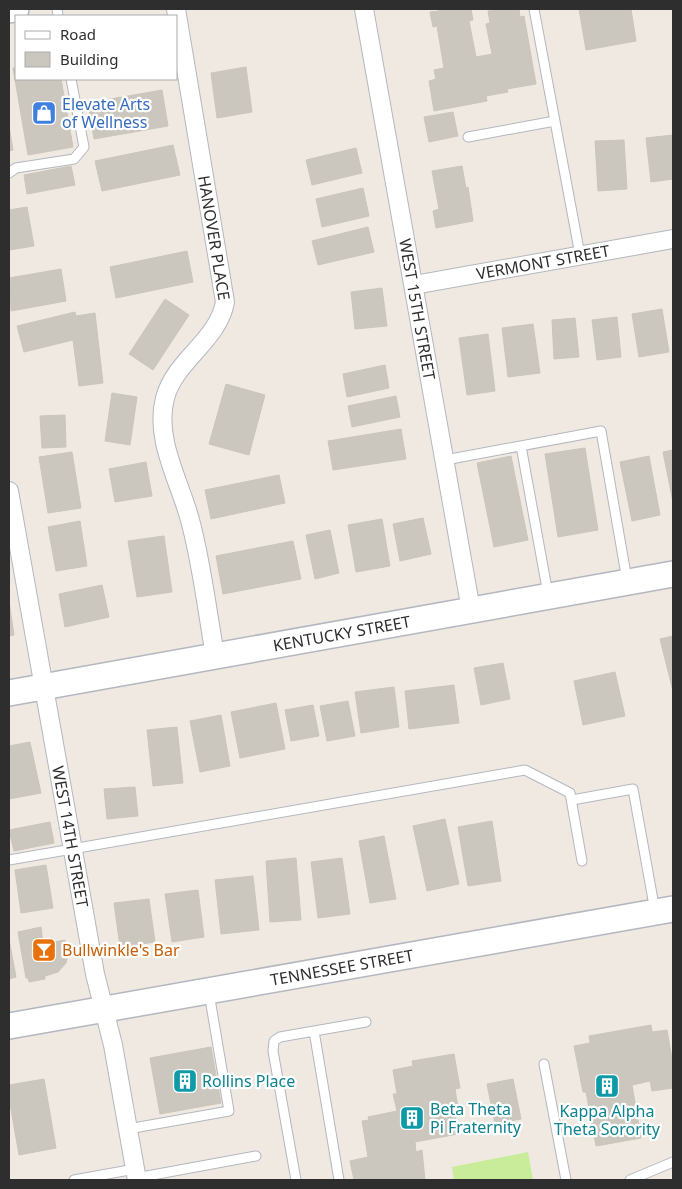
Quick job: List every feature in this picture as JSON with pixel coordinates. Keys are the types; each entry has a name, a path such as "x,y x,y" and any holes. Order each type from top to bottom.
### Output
{"main road":[{"path":"9,10 16,9"},
{"name":"KENTUCKY STREET","path":"9,693 673,574"},
{"name":"TENNESSEE STREET","path":"9,1026 664,910"}],"street":[{"name":"WEST 15TH STREET","path":"364,9 471,610"},
{"name":"HANOVER PLACE","path":"178,21 224,302 222,314 216,326 171,383 165,399 163,417 168,451 190,520 215,655"},
{"name":"VERMONT STREET","path":"414,285 673,239"},
{"name":"WEST 14TH STREET","path":"9,491 12,524 72,848 113,1045 136,1176"}],"lane":[{"path":"534,9 580,255"},
{"path":"9,172 16,168 74,159 82,152 84,147 70,80"},
{"path":"468,136 555,121"},
{"path":"445,460 601,431 628,582"},
{"path":"521,446 549,596"},
{"path":"9,860 525,770 570,793 582,861"},
{"path":"572,800 633,789 664,910"},
{"path":"128,1129 229,1111 208,990"},
{"path":"296,1180 273,1051 274,1041 280,1037 366,1022"},
{"path":"314,1031 340,1180"},
{"path":"544,1064 566,1180"},
{"path":"74,1180 136,1176 256,1156"},
{"path":"630,1180 673,1162"}],"green space":[{"path":"528,1152 533,1180 454,1180 452,1167"}],"building":[{"path":"439,9 471,9 473,20 469,21 476,57 492,54 486,24 490,23 488,11 519,9 520,17 524,16 536,84 507,89 508,92 486,96 487,101 434,111 429,81 436,79 434,70 444,68 437,26 433,27 430,12 439,11"},
{"path":"579,9 631,9 636,41 586,50"},
{"path":"246,67 252,112 217,118 211,73"},
{"name":"Elevate Arts of Wellness","path":"15,80 61,80 73,147 28,155"},
{"path":"162,90 168,126 94,139 88,103"},
{"path":"453,112 458,136 429,142 424,117"},
{"path":"9,126 13,150 9,151"},
{"path":"673,135 673,179 651,182 646,138"},
{"path":"624,140 627,189 598,191 595,141"},
{"path":"173,145 180,175 102,191 95,161"},
{"path":"356,148 362,173 312,185 306,160"},
{"path":"71,166 75,185 27,194 24,175"},
{"path":"462,166 466,188 468,187 473,221 436,228 433,211 439,209 432,171"},
{"path":"363,188 369,216 322,227 316,199"},
{"path":"27,207 34,246 9,250 9,210"},
{"path":"368,227 374,252 318,265 312,241"},
{"path":"187,251 193,282 116,298 110,267"},
{"path":"61,269 66,301 11,311 9,278"},
{"path":"382,288 387,326 355,329 351,292"},
{"path":"165,299 189,315 153,370 129,354"},
{"path":"662,309 669,352 639,357 632,314"},
{"path":"75,312 76,316 95,313 103,383 79,386 73,340 24,352 17,326"},
{"path":"617,317 621,357 597,360 592,320"},
{"path":"575,318 579,357 554,359 552,320"},
{"path":"533,324 540,373 508,377 502,328"},
{"path":"488,334 495,391 467,395 459,338"},
{"path":"385,365 389,388 347,397 343,374"},
{"path":"226,384 265,395 249,455 209,444"},
{"path":"112,393 137,397 130,445 105,441"},
{"path":"396,396 400,417 352,427 348,406"},
{"path":"65,415 66,447 42,448 40,416"},
{"path":"401,429 406,459 333,470 328,441"},
{"path":"585,448 598,530 558,537 545,454"},
{"path":"673,450 673,502 663,452"},
{"path":"72,452 81,508 48,513 39,457"},
{"path":"511,456 528,540 494,547 477,463"},
{"path":"649,456 660,515 632,521 620,462"},
{"path":"146,462 152,496 115,502 109,469"},
{"path":"279,475 285,503 211,519 205,490"},
{"path":"423,518 431,554 400,561 393,524"},
{"path":"382,519 390,566 356,572 348,525"},
{"path":"80,521 87,566 56,571 48,527"},
{"path":"330,530 339,573 315,579 306,535"},
{"path":"164,536 172,592 137,597 128,541"},
{"path":"293,541 301,579 223,594 216,556"},
{"path":"102,585 109,617 65,627 59,594"},
{"path":"9,601 14,635 9,636"},
{"path":"673,636 673,691 660,639"},
{"path":"503,663 510,699 481,705 474,668"},
{"path":"615,672 625,716 583,725 574,681"},
{"path":"454,685 459,723 409,729 405,691"},
{"path":"394,687 399,727 361,733 355,692"},
{"path":"348,701 355,736 327,741 320,706"},
{"path":"276,703 285,749 240,758 231,712"},
{"path":"313,705 319,736 291,741 285,710"},
{"path":"221,715 230,766 200,772 190,721"},
{"path":"177,727 183,783 153,786 147,730"},
{"path":"30,742 41,793 9,799 9,746"},
{"path":"135,787 138,816 107,819 104,789"},
{"path":"445,819 459,884 427,891 413,826"},
{"path":"492,821 501,881 468,886 458,827"},
{"path":"50,822 54,843 14,851 9,830"},
{"path":"384,836 396,899 370,903 359,841"},
{"path":"296,858 301,920 270,922 266,861"},
{"path":"342,858 350,914 318,918 311,862"},
{"path":"46,865 53,908 21,913 15,870"},
{"path":"253,876 259,930 221,934 215,880"},
{"path":"198,890 204,937 172,942 165,894"},
{"path":"149,899 155,942 120,947 114,903"},
{"name":"Bullwinkle's Bar","path":"41,927 43,944 65,940 68,955 66,963 58,972 45,976 45,979 29,982 28,978 26,978 18,932"},
{"path":"9,939 16,977 9,979"},
{"name":"Kappa Alpha Theta Sorority","path":"651,1025 652,1032 667,1030 673,1065 673,1088 652,1091 650,1081 632,1085 641,1138 596,1146 586,1092 583,1092 574,1046 590,1043 589,1036"},
{"name":"Rollins Place","path":"211,1047 221,1103 160,1114 150,1058"},
{"name":"Beta Theta Pi Fraternity","path":"454,1054 460,1088 455,1089 458,1108 454,1108 458,1134 415,1142 416,1152 422,1150 425,1180 354,1180 350,1161 368,1157 362,1121 369,1120 368,1117 397,1111 393,1094 397,1094 393,1070 413,1066 412,1061"},
{"path":"44,1079 56,1148 19,1155 9,1098 9,1085"},
{"path":"513,1079 521,1119 495,1124 487,1084"}],"place":[{"name":"Elevate Arts of Wellness","path":"44,113"},
{"name":"Bullwinkle's Bar","path":"44,950"},
{"name":"Rollins Place","path":"185,1081"},
{"name":"Kappa Alpha Theta Sorority","path":"607,1086"},
{"name":"Beta Theta Pi Fraternity","path":"412,1118"}]}
